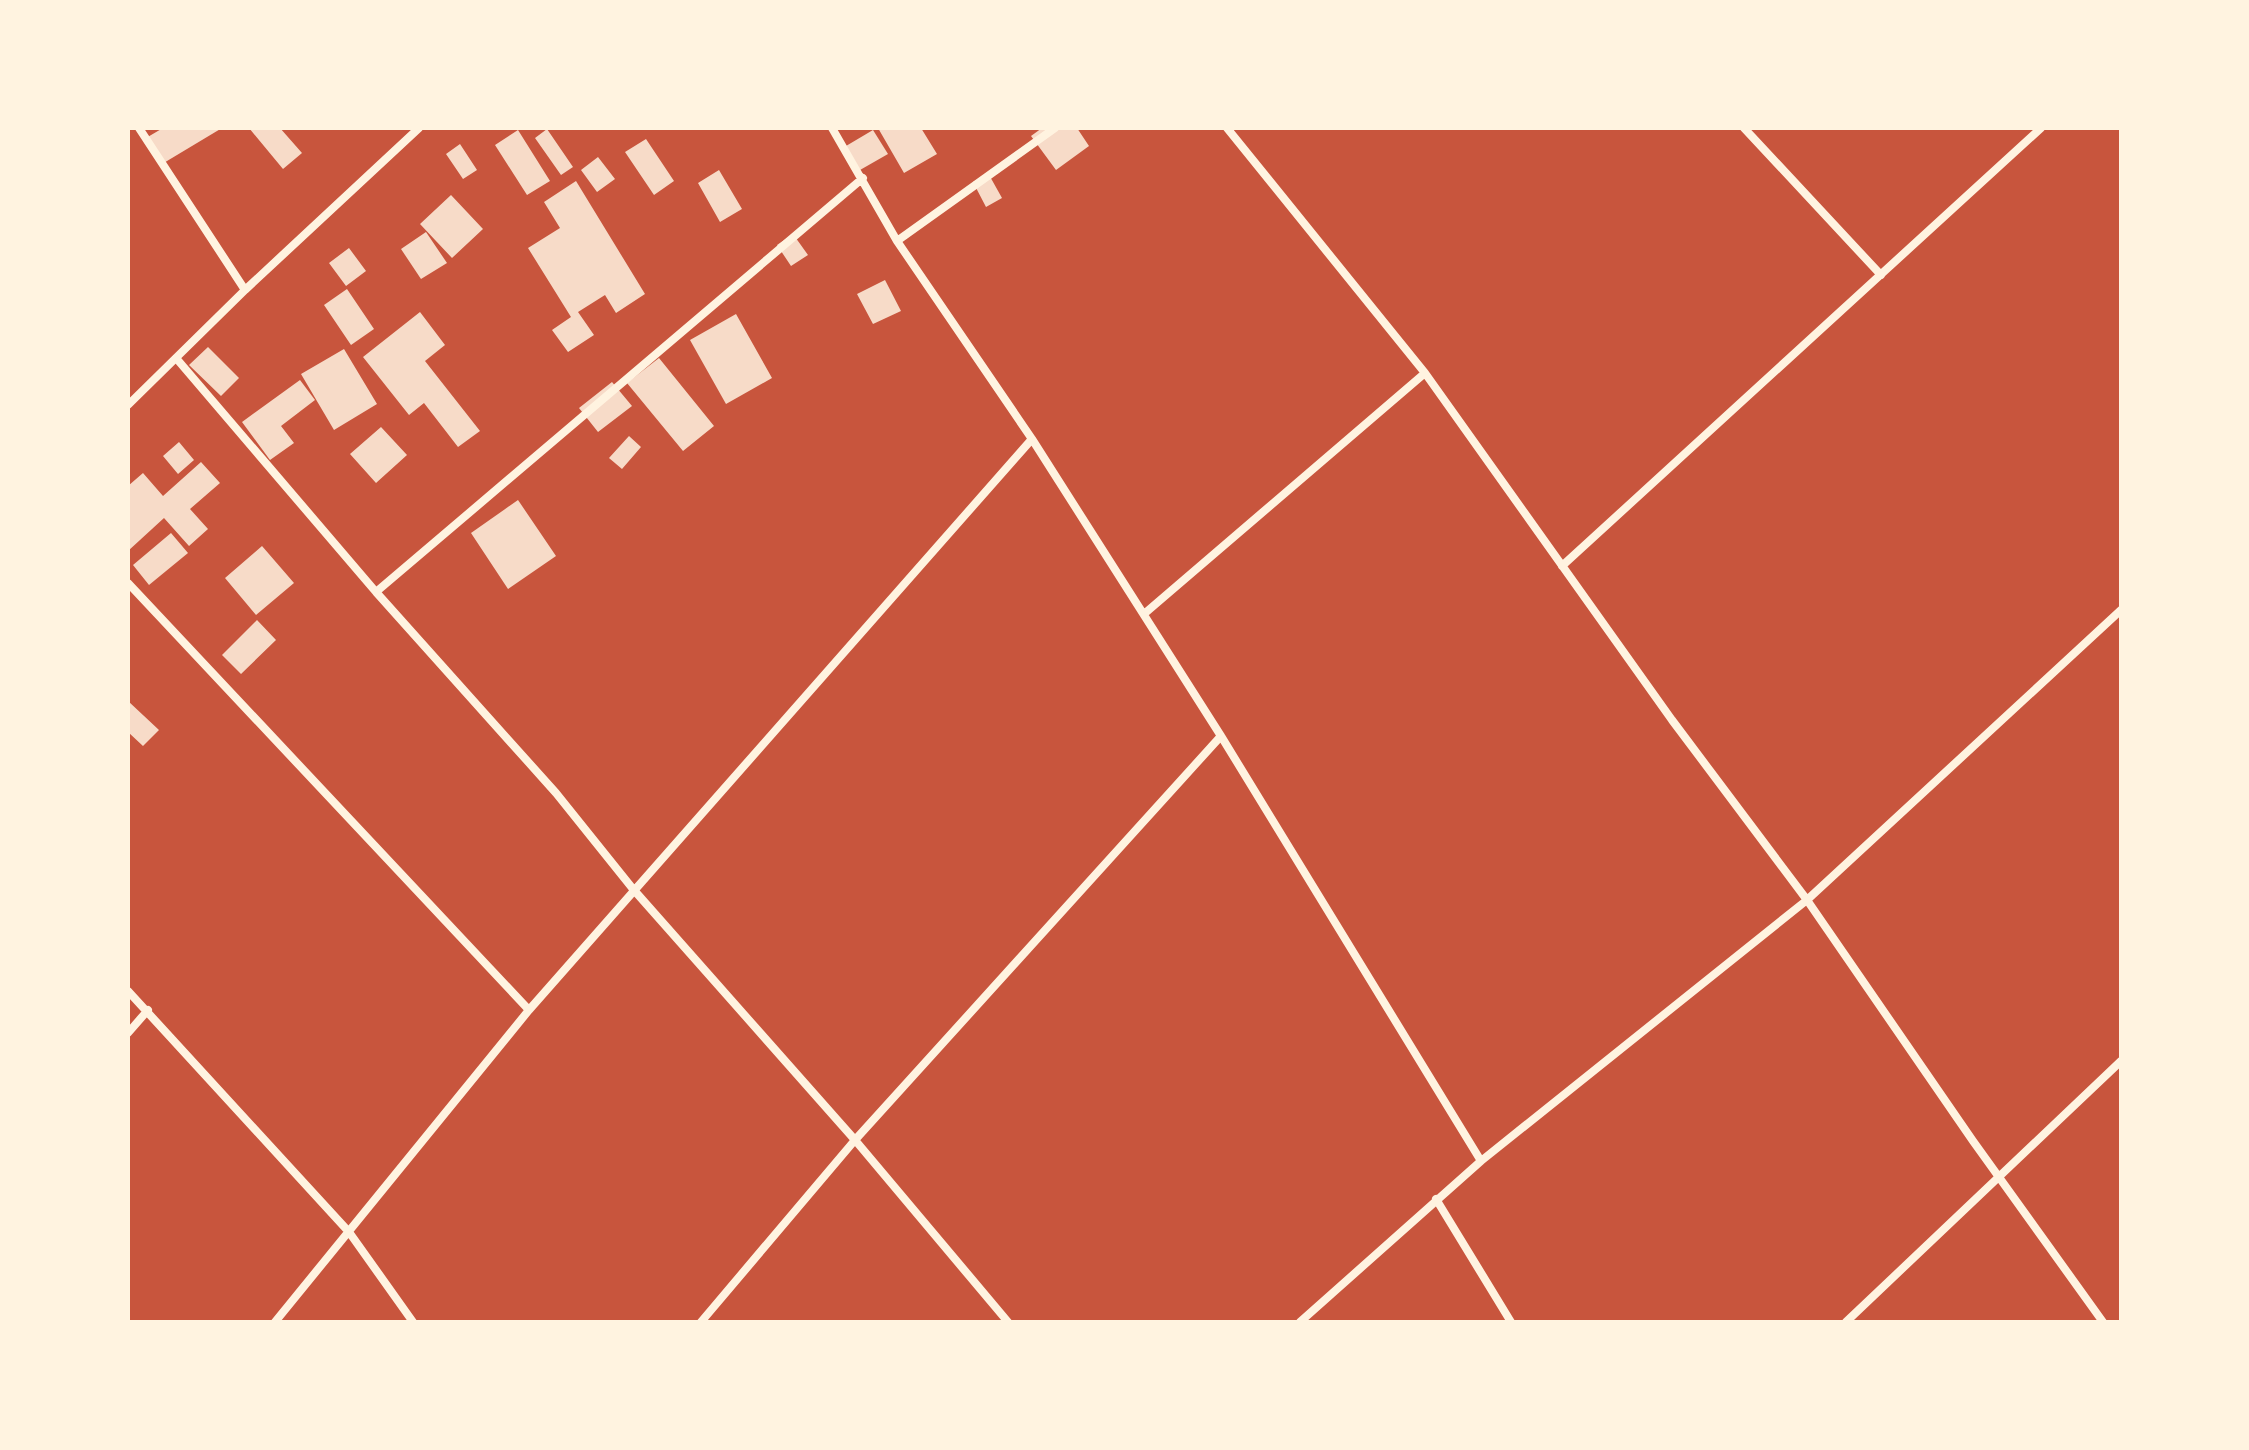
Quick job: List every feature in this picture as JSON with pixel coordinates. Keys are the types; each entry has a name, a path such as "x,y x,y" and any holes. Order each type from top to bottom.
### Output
{"street":[{"path":"139,128 245,290"},
{"path":"128,405 245,290 419,128"},
{"path":"832,128 897,241 1032,439 1221,736 1481,1161"},
{"path":"897,241 1055,128"},
{"path":"1227,128 1425,373 1672,720 1807,900 2103,1322"},
{"path":"1744,128 1881,275"},
{"path":"1562,566 2041,128"},
{"path":"376,592 863,178"},
{"path":"176,358 376,592 564,802 633,889 855,1140 1008,1322"},
{"path":"1144,614 1425,373"},
{"path":"275,1322 529,1010 1032,439"},
{"path":"128,583 529,1010"},
{"path":"1300,1322 1481,1161 1807,900 2121,610"},
{"path":"701,1322 855,1140 1221,736"},
{"path":"128,991 349,1232 413,1322"},
{"path":"128,1033 148,1010"},
{"path":"1846,1322 2121,1061"},
{"path":"1436,1199 1511,1322"}],"building":[{"path":"163,128 222,128 162,164 146,138"},
{"path":"249,128 280,128 302,153 283,169"},
{"path":"878,128 921,128 937,154 904,173"},
{"path":"1042,128 1077,128 1089,146 1056,170 1031,136"},
{"path":"547,129 573,167 561,175 535,138"},
{"path":"518,130 550,181 527,195 495,145"},
{"path":"873,130 888,154 860,170 846,146"},
{"path":"646,139 674,181 654,195 625,152"},
{"path":"460,144 477,170 463,179 446,154"},
{"path":"598,157 615,179 597,192 581,170"},
{"path":"719,170 742,209 720,222 698,183"},
{"path":"988,173 1002,198 986,207 973,182"},
{"path":"576,181 645,294 616,313 605,295 578,312 594,335 568,352 552,330 571,317 528,248 560,228 544,202"},
{"path":"451,195 483,229 452,258 420,224"},
{"path":"426,232 447,263 421,279 401,249"},
{"path":"793,234 808,255 791,266 777,245"},
{"path":"349,248 366,271 346,286 329,263"},
{"path":"885,280 901,311 873,324 857,294"},
{"path":"347,289 374,329 351,345 324,305"},
{"path":"420,312 445,345 425,361 480,431 458,447 424,403 409,415 363,357"},
{"path":"736,314 772,378 726,404 690,340"},
{"path":"208,347 239,378 221,396 189,365"},
{"path":"344,349 377,404 334,430 301,374"},
{"path":"659,358 714,426 683,451 627,383"},
{"path":"300,380 315,400 281,426 294,443 270,460 242,422"},
{"path":"612,382 632,406 598,432 579,408"},
{"path":"381,427 407,455 376,483 350,454"},
{"path":"629,436 641,447 622,469 609,458"},
{"path":"179,442 194,460 178,474 163,456"},
{"path":"201,462 220,483 190,509 208,529 189,546 164,518 128,551 128,486 143,473 163,496"},
{"path":"518,500 556,556 508,589 471,533"},
{"path":"171,533 188,553 149,585 133,565"},
{"path":"262,546 294,583 256,615 225,578"},
{"path":"257,620 276,640 241,674 222,655"},
{"path":"128,701 159,730 143,746 128,732"}]}
